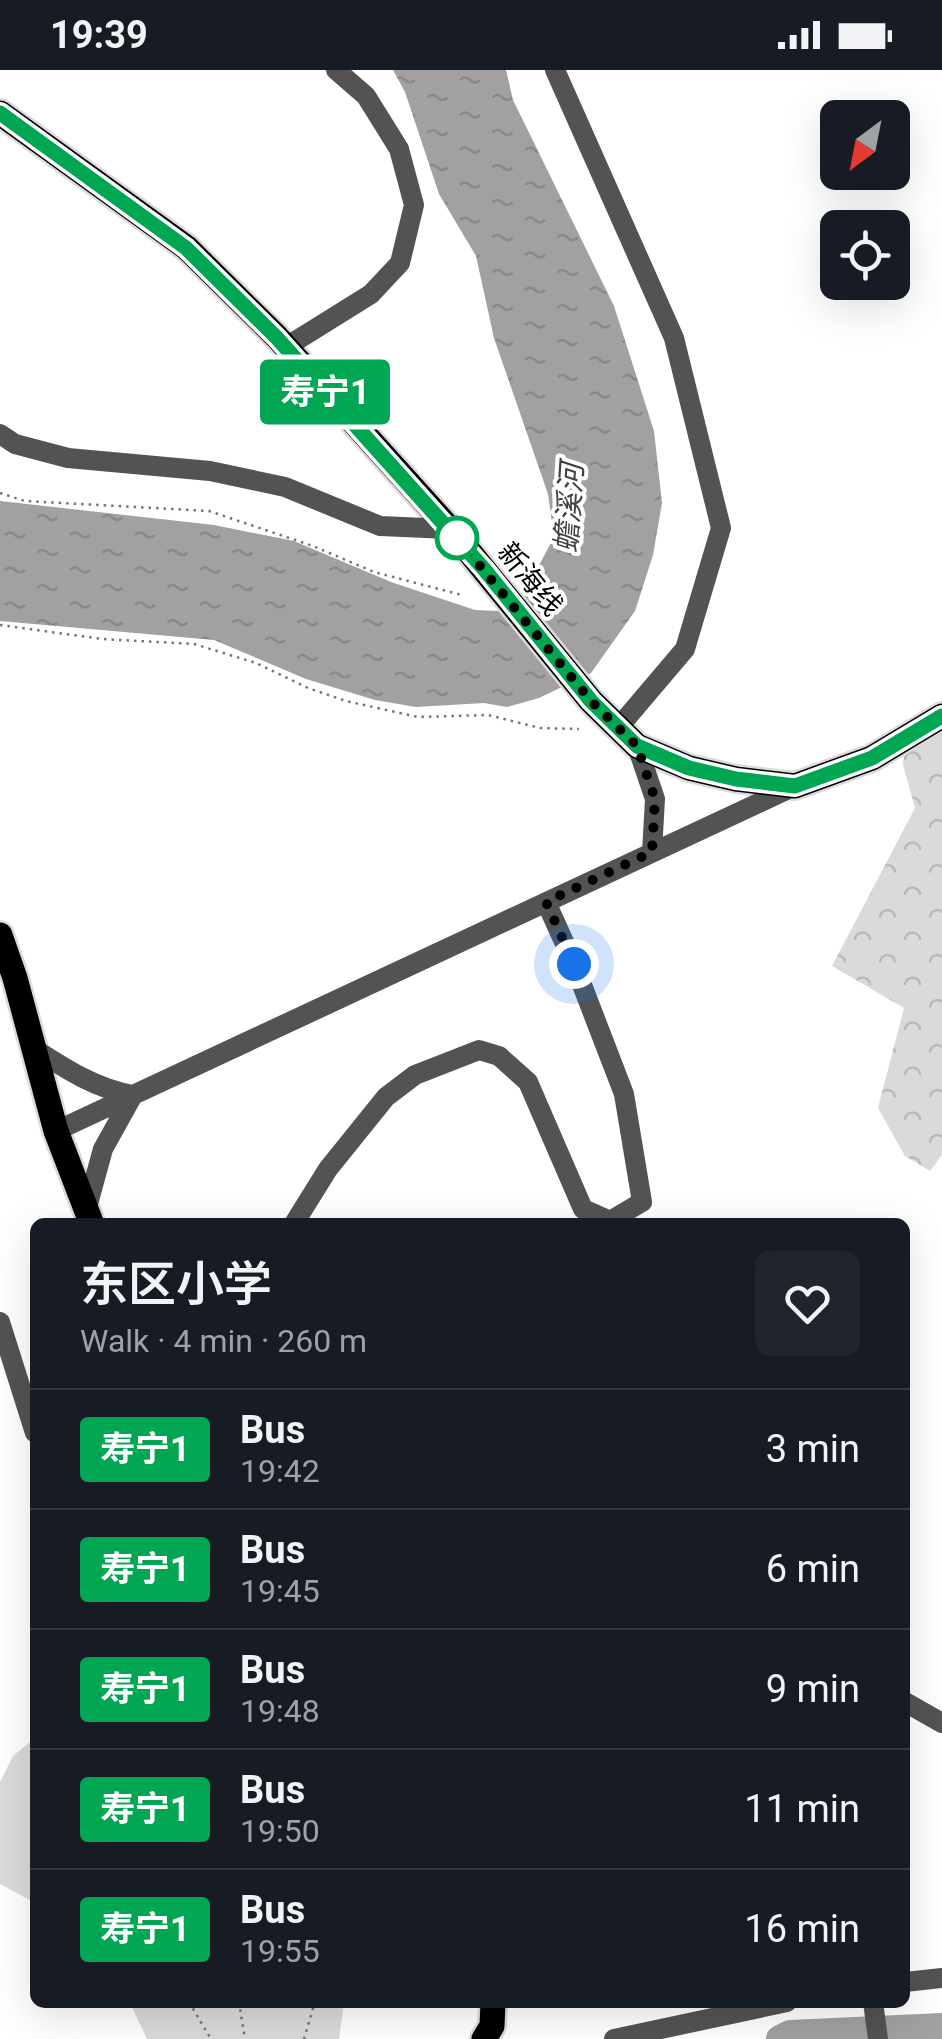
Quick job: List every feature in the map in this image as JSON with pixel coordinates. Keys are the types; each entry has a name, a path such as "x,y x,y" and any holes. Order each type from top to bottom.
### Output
{"main road":[{"name":"新海线","path":"3,121 186,248 286,347 484,569 591,701 628,737 689,768 795,786 872,758 942,716"},
{"path":"0,935 56,1130 89,1217"},
{"path":"484,2039 492,2026 493,2008"}],"street":[{"path":"286,347 371,294 400,263 414,206 399,150 366,96 336,70"},
{"path":"554,70 674,338 722,528 685,649 628,737 655,799 652,852"},
{"path":"0,434 15,444 68,458 210,471 285,487 380,526 448,529"},
{"path":"56,1130 795,786"},
{"path":"546,902 624,1094 642,1202 615,1218"},
{"path":"33,1048 65,1069 114,1092 133,1094"},
{"path":"297,1218 328,1168 386,1098 415,1075 478,1050 499,1056 528,1082 584,1209 604,1218"},
{"path":"89,1217 103,1149 133,1094"},
{"path":"0,1322 30,1416"},
{"path":"910,1705 942,1723"},
{"path":"910,1981 942,1978"},
{"path":"614,2039 760,2008"},
{"path":"874,2008 878,2039"}],"path":[{"path":"0,493 25,501 209,511 314,546 374,572 462,595"},
{"path":"0,625 194,644 256,663 346,701 418,717 488,715 540,728 579,730"},
{"path":"193,2008 211,2039"},
{"path":"240,2008 245,2039"},
{"path":"304,2039 313,2008"}],"green space":[{"path":"942,716 942,1155 930,1171 905,1156 878,1108 904,1008 832,966 915,808 903,765 905,738"},
{"path":"30,1742 30,1900 0,1884 0,1782 13,1756"},
{"path":"132,2008 343,2008 339,2039 147,2039"}],"water":[{"path":"393,70 506,70 513,100 614,306 654,431 662,503 653,555 635,611 591,673 539,698 507,707 484,703 416,707 375,700 306,679 214,640 0,621 0,501 214,525 294,541 391,582 475,610 499,611 537,569 554,537 548,494 494,338 476,256 439,194 405,92"}],"waterway":[{"name":"蟾溪河","path":"780,2039 790,2034 942,2027"}],"bus line":[{"name":"寿宁1","path":"0,113 186,248 277,338 458,538 591,701 637,746 689,768 795,786 872,758 942,716"}],"route":[{"path":"457,538 591,701 637,746 655,799 652,852 546,902 574,964"}]}
